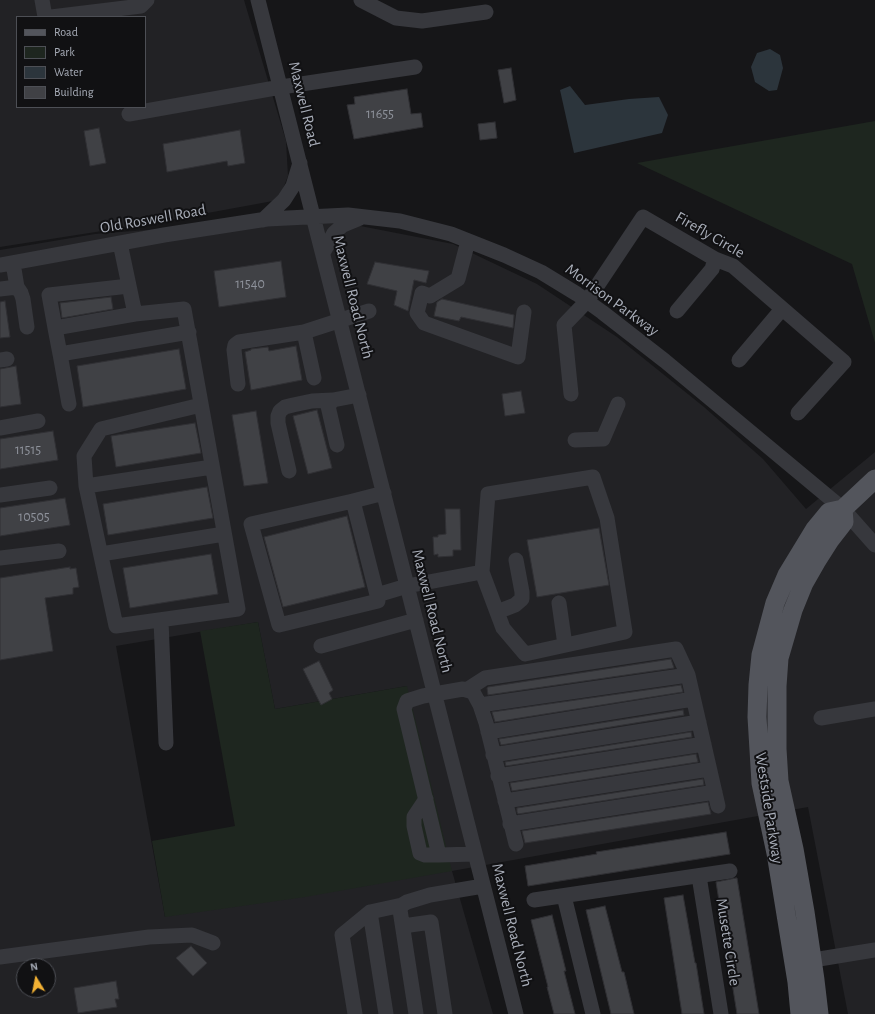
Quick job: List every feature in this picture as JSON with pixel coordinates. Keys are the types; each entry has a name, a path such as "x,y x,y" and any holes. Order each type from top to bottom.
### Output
{"main road":[{"name":"Westside Parkway","path":"819,1014 803,962 776,853 761,783 758,685 761,655 775,603 787,575 815,529 829,512 844,509 875,479"},
{"name":"Westside Parkway","path":"800,1014 803,962"}],"street":[{"path":"42,0 45,16"},
{"path":"59,16 141,6 147,0"},
{"name":"Maxwell Road","path":"260,0 314,217"},
{"path":"361,0 396,18 422,21 486,12"},
{"path":"129,114 281,87 415,67"},
{"path":"263,220 284,200 293,186 300,162"},
{"name":"Morrison Parkway","path":"314,217 348,215 400,221 451,234 468,240 541,272 587,301 665,361 844,509 875,545"},
{"name":"Old Roswell Road","path":"6,264 120,243 263,220 314,217"},
{"name":"Maxwell Road North","path":"314,217 516,1014"},
{"path":"323,253 332,235 343,225 364,217"},
{"name":"Firefly Circle","path":"571,394 564,326 587,301 643,217 715,259 733,266 844,362 798,413"},
{"path":"468,240 458,279 430,296 422,293 417,313 424,323 518,357 524,312"},
{"path":"120,243 135,314"},
{"path":"677,311 712,269 715,259"},
{"path":"6,264 21,293 27,327"},
{"path":"69,404 49,295 129,286"},
{"path":"0,289 17,287"},
{"path":"56,328 135,314 184,309 238,609 116,626 86,486 84,456 101,429 201,405"},
{"path":"739,360 782,309"},
{"path":"238,384 234,350 235,345 239,342 304,332 369,311"},
{"path":"60,354 188,332"},
{"path":"304,332 314,378"},
{"path":"289,471 278,423 280,411 293,404 333,400 359,395"},
{"path":"333,400 328,406 337,445"},
{"path":"575,440 603,439 618,404"},
{"path":"0,428 38,421"},
{"path":"86,486 212,467"},
{"path":"593,477 606,518 625,632 525,654 503,628 497,612 482,572 488,494 593,477"},
{"path":"0,495 50,488"},
{"path":"353,501 378,601 279,625 251,524 384,493"},
{"path":"101,554 224,534"},
{"path":"0,558 59,551"},
{"path":"497,612 515,605 522,599 516,560"},
{"path":"377,595 407,586 482,572"},
{"path":"559,603 564,645"},
{"path":"161,620 166,743"},
{"path":"321,646 416,620"},
{"path":"475,854 440,855 404,709 407,702 421,696 435,693 468,689 485,678 676,649 688,675 716,799 510,824"},
{"path":"480,705 688,675"},
{"path":"468,689 473,692 480,705 516,844"},
{"path":"488,732 693,699"},
{"path":"821,718 875,709"},
{"path":"493,754 698,722"},
{"path":"498,776 704,744"},
{"path":"504,801 710,769"},
{"path":"534,900 730,871"},
{"name":"Musette Circle","path":"699,876 721,1014"},
{"path":"355,1014 342,936 370,912 402,905 430,895 483,886"},
{"path":"564,896 593,1014"},
{"path":"402,905 400,910 416,1014"},
{"path":"370,912 386,1014"},
{"path":"403,926 431,922 445,1014"},
{"path":"0,957 149,937 192,935 213,943"},
{"path":"803,962 875,950"}],"shaded area":[{"path":"0,0 244,0 286,141 288,176 280,196 273,201 153,223 0,247"},
{"path":"314,217 453,244 537,284 617,337 704,407 763,459 806,509 875,452 875,1014 848,1014 808,807 452,871 493,1014 0,1014 0,250 95,234","holes":["258,622 275,709 407,686 165,917 116,646"]}],"green space":[{"path":"875,121 875,343 852,264 637,163"},
{"path":"258,622 275,709 407,686 452,871 305,897 165,917 152,841 235,826 200,631"}],"water":[{"path":"770,49 780,55 783,68 777,90 769,91 755,82 751,67 757,53"},
{"path":"570,86 585,105 629,99 659,97 668,115 662,133 574,153 560,90"}],"building":[{"path":"511,68 516,100 504,103 498,70"},
{"path":"407,89 411,114 421,113 423,127 354,139 347,105 355,104 354,97"},
{"path":"495,122 497,138 480,140 478,124"},
{"path":"99,128 106,163 90,166 84,131"},
{"path":"240,130 245,163 228,166 227,161 167,172 163,144"},
{"path":"281,261 286,297 219,307 214,271"},
{"path":"375,262 429,271 426,283 414,280 408,311 394,305 397,291 367,284"},
{"path":"111,297 113,309 62,318 60,303"},
{"path":"442,299 514,315 513,328 461,317 459,321 434,316 437,302"},
{"path":"5,301 10,337 0,338 0,302"},
{"path":"296,346 302,380 251,390 245,352 251,349 268,347 269,351"},
{"path":"179,349 186,389 83,407 77,366"},
{"path":"16,366 21,404 0,407 0,369"},
{"path":"521,391 525,413 505,416 502,394"},
{"path":"317,410 332,468 308,474 293,416"},
{"path":"256,411 268,483 244,486 232,415"},
{"path":"195,423 201,453 116,467 111,436"},
{"path":"53,431 58,460 0,469 0,439"},
{"path":"207,487 213,518 108,535 103,504"},
{"path":"65,498 70,525 0,536 0,508"},
{"path":"445,509 460,509 461,550 453,550 453,556 438,557 438,554 434,555 433,537 446,534"},
{"path":"347,516 365,587 283,607 264,537"},
{"path":"599,528 609,585 537,597 527,540"},
{"path":"211,554 218,594 130,608 123,568"},
{"path":"70,567 70,569 76,568 79,587 73,588 73,594 45,598 53,651 0,660 0,578"},
{"path":"671,659 674,668 488,695 488,687"},
{"path":"319,661 333,690 329,693 332,699 321,705 303,669"},
{"path":"681,685 683,692 495,722 492,712"},
{"path":"683,710 684,715 501,745 499,739"},
{"path":"691,732 692,737 506,766 505,762"},
{"path":"696,754 698,762 512,791 510,783"},
{"path":"703,779 704,785 518,814 517,812 517,808"},
{"path":"708,802 711,814 525,843 522,831"},
{"path":"726,832 730,854 528,886 525,866 597,854 596,852"},
{"path":"737,878 759,1014 737,1014 716,882"},
{"path":"683,895 704,1014 682,1014 664,898"},
{"path":"605,906 622,972 624,972 634,1014 611,1014 586,910"},
{"path":"552,915 575,1014 554,1014 531,920"},
{"path":"191,946 207,963 193,976 176,958"},
{"path":"116,981 119,999 115,999 117,1007 78,1013 74,988"}]}
